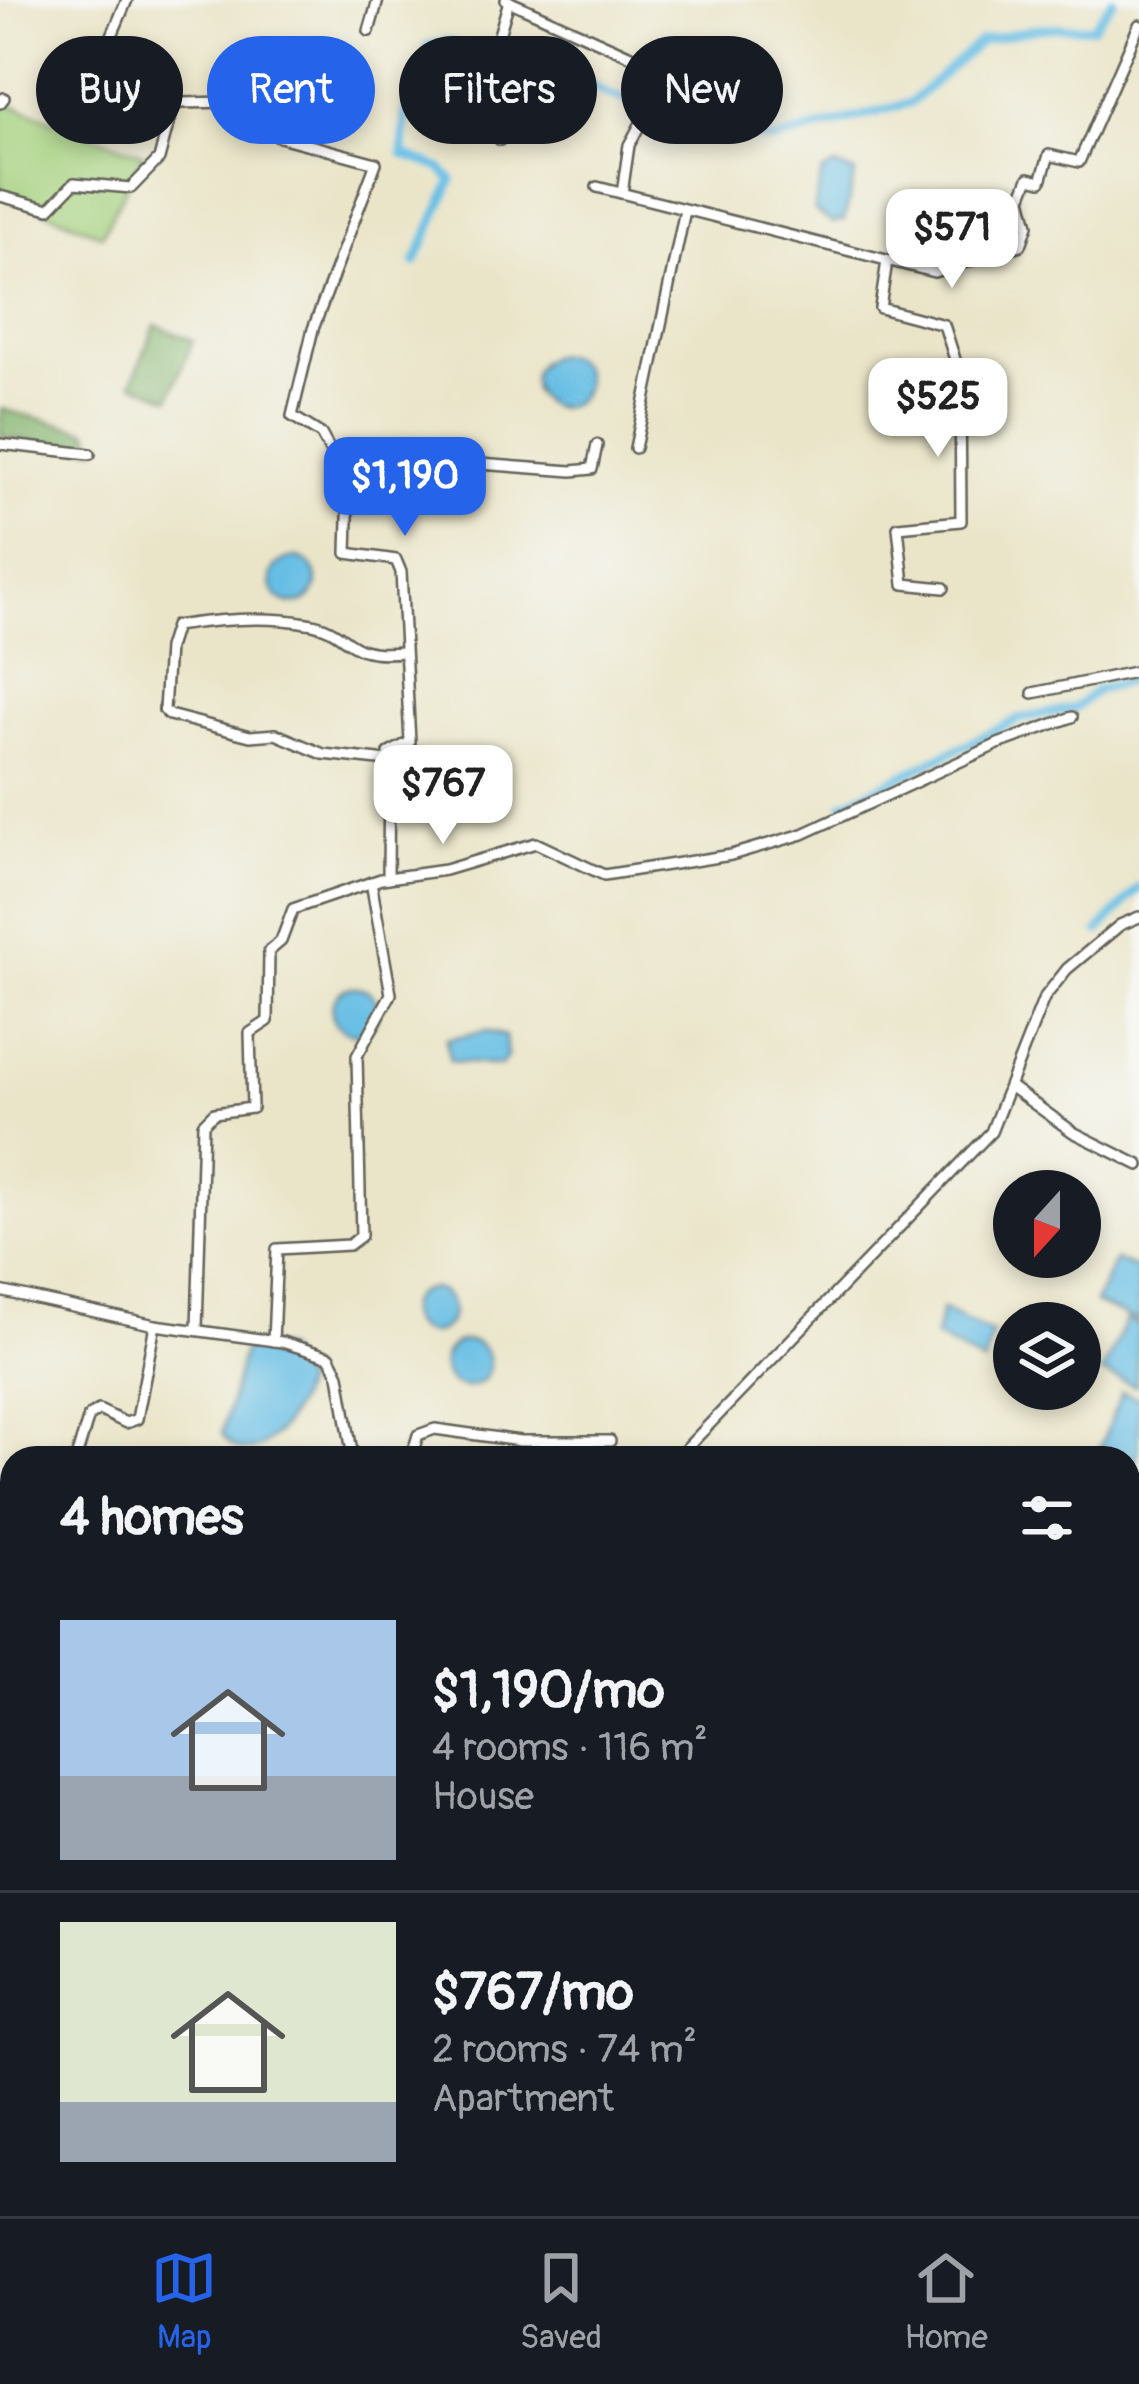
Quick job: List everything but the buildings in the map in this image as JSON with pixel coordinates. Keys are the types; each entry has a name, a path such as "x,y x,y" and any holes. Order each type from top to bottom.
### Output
{"street":[{"path":"112,36 127,0"},
{"path":"369,32 378,0"},
{"path":"496,36 507,1 621,52"},
{"path":"597,187 934,272 1018,248 1028,225 1021,203 1029,178 1041,181 1049,155 1079,162 1139,25"},
{"path":"0,196 49,209 74,183 131,188 159,159 173,106 181,103 230,102 248,122 280,137 376,163 338,275 313,329 292,412 296,422 321,434 352,496 347,553 398,562 410,742 392,749 388,761 388,878"},
{"path":"622,193 630,144"},
{"path":"634,448 685,209"},
{"path":"887,261 880,308 944,326 960,375 961,521 898,527 901,581 944,588"},
{"path":"0,444 90,454"},
{"path":"334,453 572,471 592,469 597,445"},
{"path":"388,761 322,754 276,734 250,736 169,715 164,710 168,648 171,630 180,625 290,622 328,630 357,653 402,652"},
{"path":"1033,693 1139,671"},
{"path":"197,1329 202,1124 214,1113 252,1108 251,1030 268,1021 269,951 281,941 293,909 370,882 445,869 536,843 604,875 731,855 803,835 998,744 1072,717"},
{"path":"273,1341 278,1249 349,1245 361,1236 357,1056 378,1026 391,994 370,882"},
{"path":"689,1446 991,1132 1044,998 1067,969 1120,925 1139,916"},
{"path":"1012,1087 1073,1132 1139,1165"},
{"path":"0,1291 155,1325 273,1341 334,1361 351,1446"},
{"path":"80,1446 89,1416 98,1410 127,1423 136,1419 155,1325"},
{"path":"415,1446 418,1435 435,1429 520,1441 610,1441"}],"green space":[{"path":"7,103 36,114 36,144 116,144 143,154 102,235 0,192 0,111"},
{"path":"155,325 193,340 170,398 132,383"},
{"path":"1,409 89,431 96,449 1,437"}],"water":[{"path":"835,166 855,173 844,220 832,223 814,210 822,173"},
{"path":"559,355 577,363 585,381 577,399 559,407 541,399 533,381 541,363"},
{"path":"294,558 311,564 317,581 311,598 294,604 277,598 271,581 277,564"},
{"path":"355,987 371,994 378,1010 371,1026 355,1033 339,1026 332,1010 339,994"},
{"path":"486,1031 505,1036 507,1057 501,1066 450,1061 446,1039"},
{"path":"1115,1260 1139,1269 1139,1322 1095,1302"},
{"path":"430,1289 446,1295 452,1311 446,1327 430,1333 414,1327 408,1311 414,1295"},
{"path":"942,1309 992,1334 984,1364 935,1337"},
{"path":"1126,1320 1139,1326 1136,1386 1102,1373"},
{"path":"466,1341 482,1348 489,1364 482,1380 466,1387 450,1380 443,1364 450,1348"},
{"path":"245,1344 285,1350 303,1381 293,1410 261,1446 233,1446 222,1434"},
{"path":"1122,1392 1139,1398 1139,1446 1101,1446"}],"waterway":[{"path":"415,263 452,180 440,168 403,154 405,116 428,46 447,42 565,78 575,74 606,94 772,141 910,103 981,41 1038,28 1093,27 1113,0"},
{"path":"843,804 1019,719 1075,708 1097,690 1139,678"},
{"path":"1099,931 1139,888"}]}
